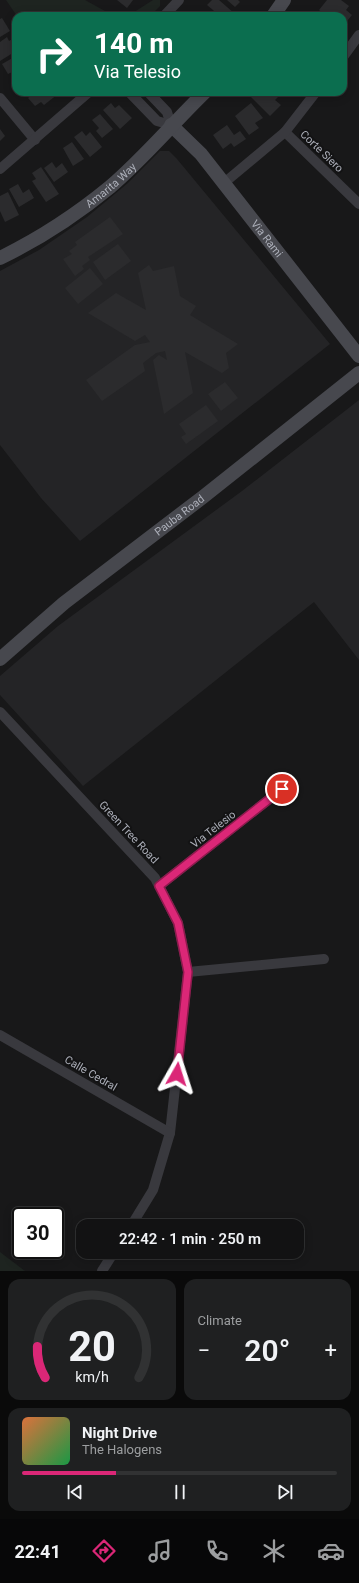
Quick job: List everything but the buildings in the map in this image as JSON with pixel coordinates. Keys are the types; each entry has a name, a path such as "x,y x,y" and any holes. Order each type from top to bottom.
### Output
{"street":[{"path":"168,12 179,0"},
{"path":"276,12 284,0"},
{"path":"347,53 357,42"},
{"path":"0,170 84,96"},
{"name":"Via Rami","path":"133,96 157,122 171,125"},
{"name":"Via Rami","path":"152,96 167,112 171,125 201,154 359,356"},
{"name":"Amarita Way","path":"0,258 51,230 92,201 133,165 201,96"},
{"path":"224,183 285,132 313,96"},
{"path":"0,98 35,140"},
{"name":"Corte Siero","path":"285,132 359,204"},
{"name":"Pauba Road","path":"0,659 64,603 203,498 359,373"},
{"name":"Green Tree Road","path":"0,712 155,878 178,923 188,972 170,1133 153,1190 134,1219"},
{"name":"Via Telesio","path":"159,886 282,789"},
{"path":"188,972 324,959"},
{"name":"Calle Cedral","path":"0,1035 170,1133"},
{"path":"106,1269 111,1259"}],"shaded area":[{"path":"6,0 85,0 107,12 14,12"},
{"path":"153,0 160,0 160,6 154,12 134,12"},
{"path":"160,151 169,151 177,159 330,344 80,541 41,498 0,445 0,271 39,250 87,217 128,183"},
{"path":"359,400 359,660 314,602 83,786 0,695 0,676 58,626 242,491"},
{"path":"0,1252 25,1271 0,1271"}],"route":[{"path":"177,1074 188,972 178,923 159,886 282,789"}]}
